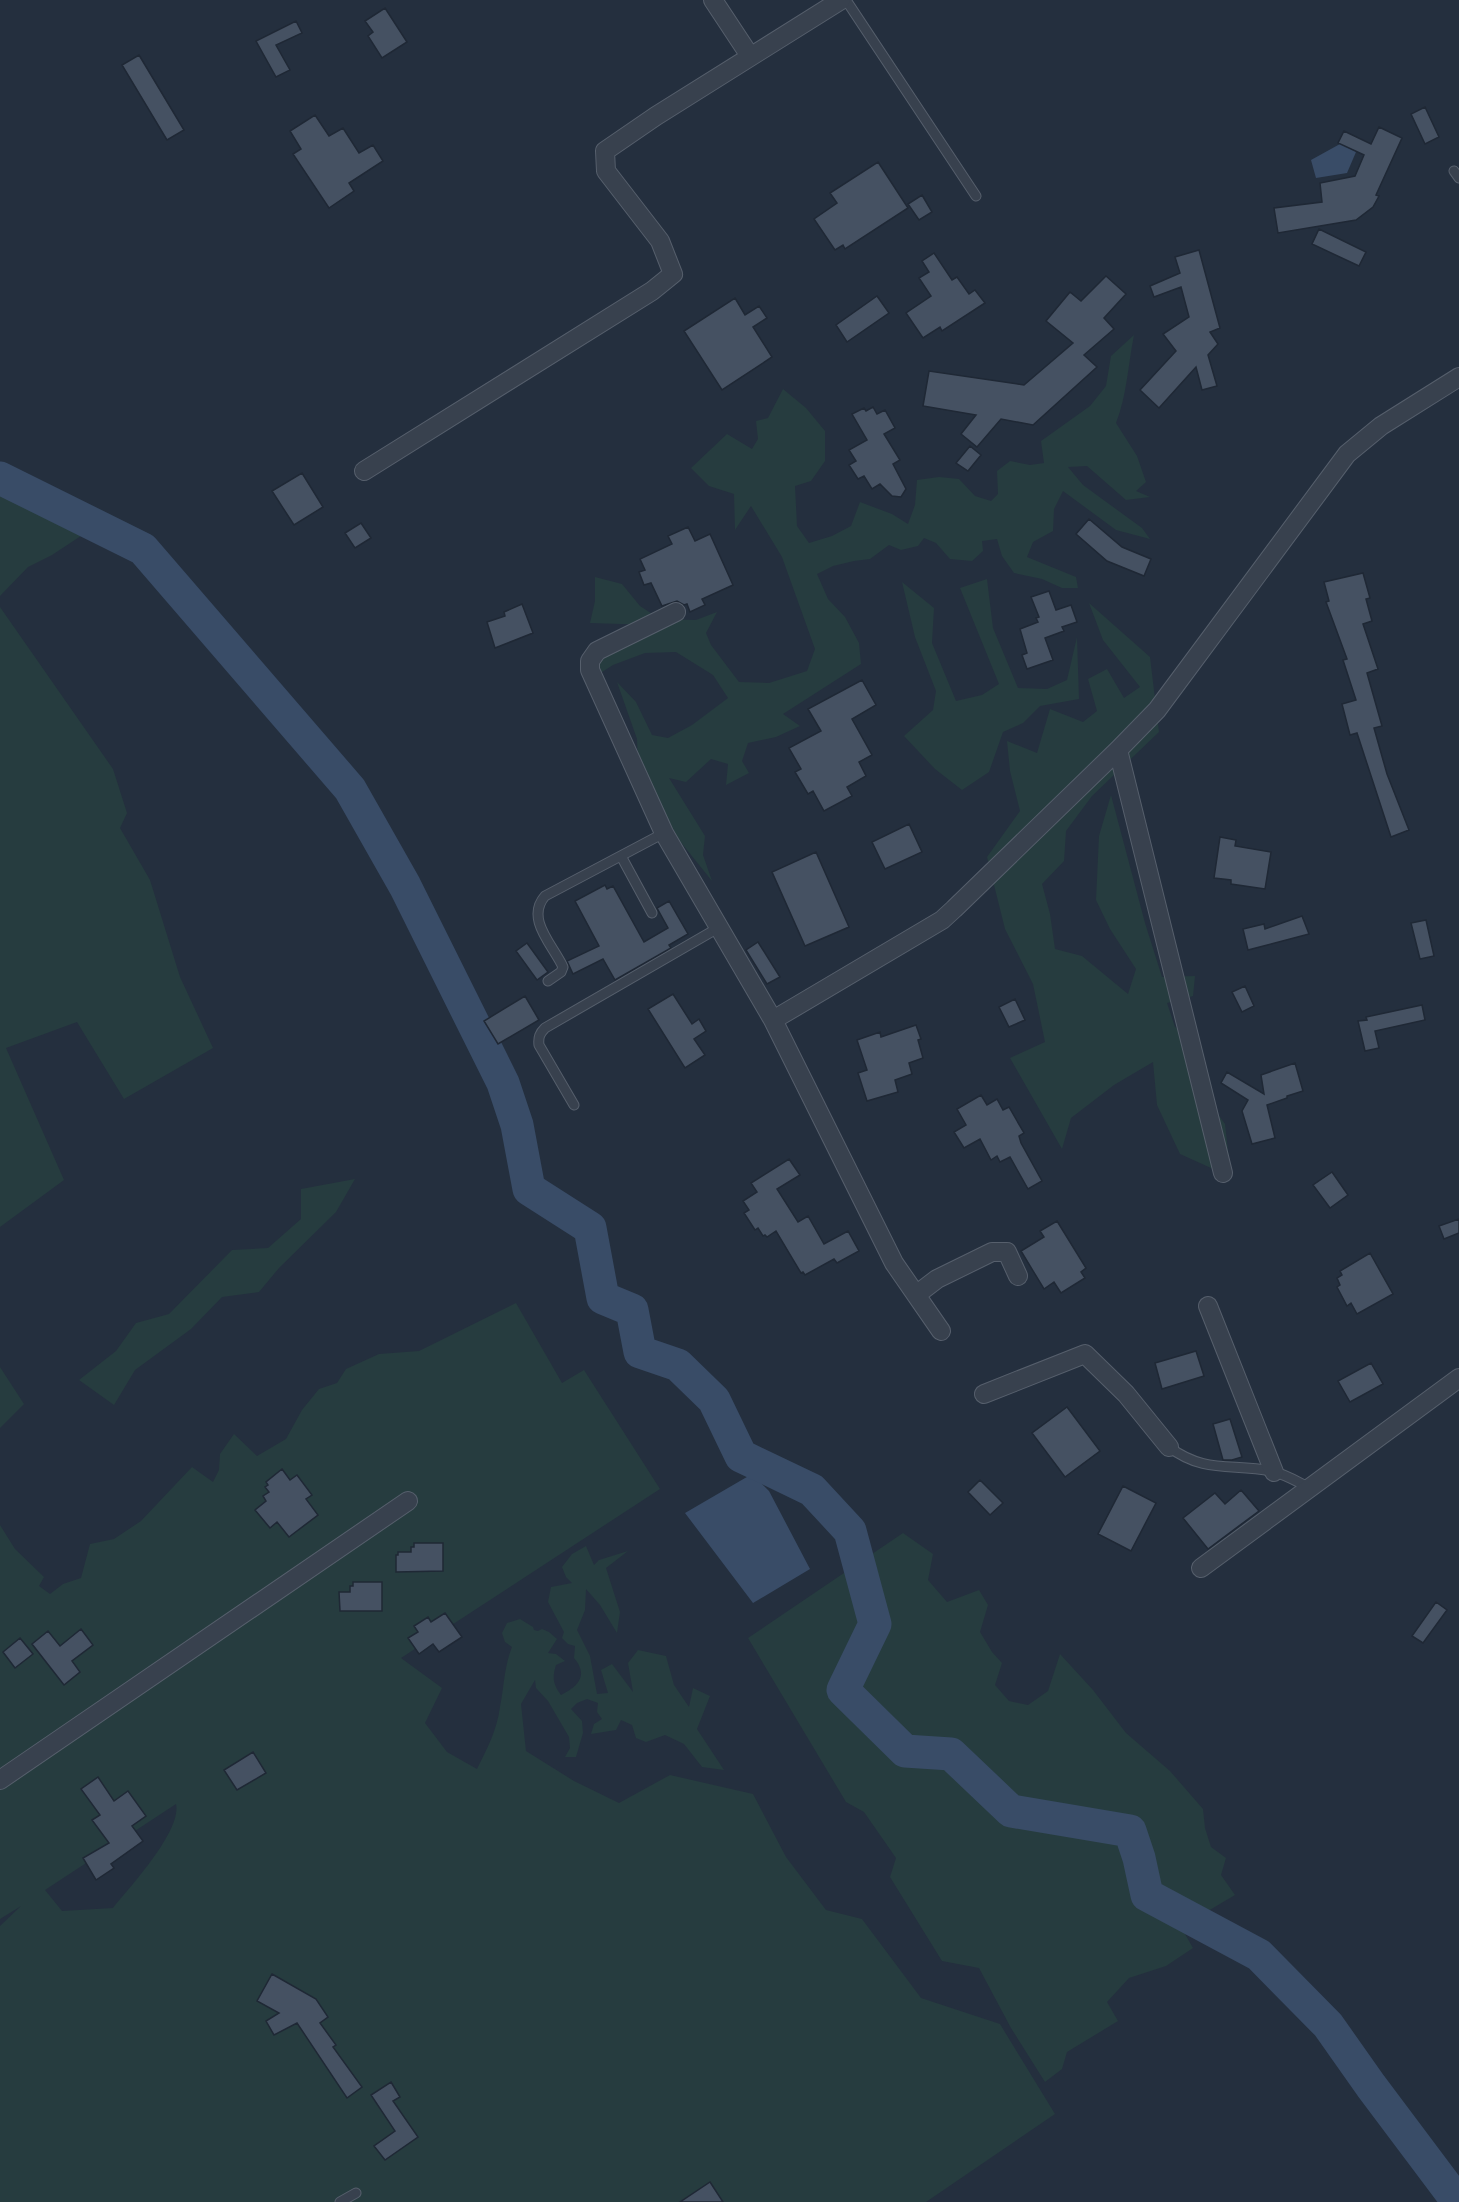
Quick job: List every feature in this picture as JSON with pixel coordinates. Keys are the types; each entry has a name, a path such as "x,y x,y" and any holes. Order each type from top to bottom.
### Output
{"street":[{"path":"713,0 750,56"},
{"path":"364,471 652,291 673,274 660,241 606,171 605,151 750,56 844,0"},
{"path":"772,1020 942,920 1157,710 1347,454 1381,426 1459,377"},
{"path":"676,612 597,651 590,661 590,670 664,833 772,1020 894,1263 940,1331"},
{"path":"1118,750 1223,1173"},
{"path":"916,1295 937,1279 992,1252 1007,1252 1018,1276"},
{"path":"1208,1306 1274,1472"},
{"path":"984,1394 1085,1354 1126,1395 1168,1448"},
{"path":"1201,1568 1459,1378"},
{"path":"0,1780 408,1500"}],"lane":[{"path":"844,0 976,196"},
{"path":"548,981 561,972 563,967 542,930 537,915 542,899 664,833"},
{"path":"621,856 652,913"},
{"path":"574,1105 539,1045 541,1032 718,928"},
{"path":"1168,1448 1197,1464 1274,1472 1310,1488"},
{"path":"340,2202 356,2193"}],"green space":[{"path":"1134,335 1125,391 1116,423 1137,456 1146,482 1136,491 1150,497 1126,500 1087,466 1068,467 1083,485 1142,528 1150,539 1116,530 1063,491 1054,509 1053,531 1033,542 1027,557 1076,577 1078,588 1062,588 1042,579 1014,573 1002,556 997,539 982,541 983,551 972,561 950,559 936,543 924,538 918,546 901,550 889,545 870,559 833,566 817,574 828,599 845,617 859,643 861,664 783,714 800,726 776,737 748,743 742,761 749,773 726,785 728,764 711,759 686,782 669,778 705,836 703,855 712,881 679,840 638,765 637,739 617,682 636,702 652,735 668,738 692,725 728,698 713,675 676,652 645,653 613,665 596,676 604,646 652,625 590,623 595,601 595,577 622,584 640,606 660,619 696,620 717,612 706,633 711,645 739,682 769,683 807,671 815,649 782,557 751,506 735,530 734,494 709,486 691,468 727,434 752,449 758,439 756,421 768,418 783,389 806,408 825,431 825,461 811,481 795,486 797,526 809,543 832,536 851,526 860,502 892,514 908,524 915,505 917,480 939,477 959,479 975,496 991,501 998,494 997,471 1010,461 1030,465 1044,463 1041,441 1090,406 1106,386 1111,356"},
{"path":"0,483 90,530 52,555 28,567 0,596"},
{"path":"987,579 993,628 1018,688 1047,689 1067,680 1077,637 1079,699 1040,706 1023,723 1003,732 989,772 962,790 935,769 904,736 933,710 936,691 915,637 902,582 934,608 932,643 956,701 982,695 999,684 960,588"},
{"path":"1089,603 1150,657 1159,732 1092,796 1066,831 1064,861 1042,884 1050,914 1055,949 1082,956 1128,994 1136,969 1110,929 1096,900 1099,836 1111,795 1162,977 1195,976 1193,996 1167,1003 1175,1027 1198,1041 1190,1068 1212,1091 1217,1113 1225,1124 1231,1177 1180,1154 1157,1105 1153,1062 1114,1085 1071,1118 1062,1149 1010,1058 1045,1042 1033,984 1005,929 987,857 1020,811 1010,771 1007,741 1037,753 1050,709 1083,722 1097,711 1088,679 1107,669 1124,698 1140,687 1103,640"},
{"path":"0,607 113,769 127,813 120,828 150,880 180,977 213,1048 124,1099 77,1022 6,1048 64,1180 0,1227"},
{"path":"355,1179 336,1212 279,1268 259,1292 222,1297 191,1329 135,1370 114,1405 79,1380 116,1351 136,1323 169,1314 232,1250 268,1248 301,1219 301,1189"},
{"path":"516,1303 562,1383 584,1370 660,1489 401,1658 442,1688 425,1723 447,1752 477,1769 488,1747 499,1715 512,1647 505,1642 502,1633 507,1623 520,1619 534,1630 542,1629 549,1632 557,1639 548,1653 556,1654 565,1661 556,1665 554,1681 556,1688 561,1695 577,1684 581,1670 574,1658 575,1646 568,1644 562,1638 564,1632 548,1602 551,1587 572,1583 566,1577 562,1567 572,1554 586,1546 594,1565 599,1560 628,1551 606,1568 620,1612 617,1633 600,1605 586,1589 585,1610 577,1630 590,1656 597,1694 608,1693 601,1670 612,1664 633,1692 628,1663 638,1650 666,1656 674,1685 689,1707 693,1688 710,1696 697,1729 724,1770 702,1767 684,1744 665,1735 646,1742 636,1738 632,1725 621,1720 616,1730 591,1734 594,1724 602,1719 597,1712 598,1703 587,1699 577,1703 571,1709 582,1721 583,1733 576,1757 565,1757 570,1748 569,1737 548,1701 536,1688 535,1680 521,1704 526,1751 574,1781 619,1803 670,1775 753,1794 786,1857 826,1910 862,1919 921,1998 1000,2024 1055,2114 926,2202 0,2202 0,1926 21,1906 0,1919 0,1525 15,1549 44,1577 39,1586 50,1594 63,1584 81,1578 90,1544 114,1539 141,1521 192,1467 213,1482 219,1470 220,1454 234,1434 257,1456 286,1439 302,1410 319,1389 337,1383 346,1369 379,1354 419,1351","holes":["176,1804 176,1815 171,1829 153,1858 113,1908 62,1911 45,1890"]},
{"path":"0,1367 24,1404 0,1428"},
{"path":"903,1533 933,1554 928,1580 947,1602 979,1590 988,1605 980,1632 1002,1663 995,1685 1009,1701 1028,1705 1048,1691 1060,1654 1093,1690 1126,1733 1170,1771 1203,1809 1205,1828 1211,1847 1226,1858 1221,1875 1235,1895 1181,1927 1193,1948 1166,1966 1129,1978 1107,2002 1118,2021 1067,2052 1062,2069 1045,2082 1011,2028 979,1968 942,1961 890,1877 896,1858 864,1812 846,1802 748,1638"}],"water":[{"path":"1349,139 1359,145 1347,173 1316,178 1311,160"},
{"path":"752,1474 769,1491 810,1569 753,1603 685,1513"}],"building":[{"path":"385,8 407,42 382,58 368,36 373,32 365,21"},
{"path":"296,21 302,33 276,45 290,70 276,77 256,41"},
{"path":"139,55 184,130 167,140 122,65"},
{"path":"1425,107 1439,137 1425,144 1411,114"},
{"path":"315,115 329,136 343,128 359,153 373,145 383,161 349,183 354,191 329,208 293,154 301,149 290,131"},
{"path":"1379,127 1402,138 1376,195 1379,196 1373,207 1356,220 1278,233 1274,208 1322,202 1320,183 1355,176 1364,155 1338,143 1344,131 1371,144"},
{"path":"878,162 908,208 845,249 843,245 835,250 814,219 837,203 830,193"},
{"path":"922,195 932,212 919,220 908,204"},
{"path":"1319,229 1366,252 1359,266 1312,244"},
{"path":"1199,250 1220,328 1210,332 1218,344 1208,355 1217,386 1202,390 1196,367 1159,408 1140,390 1176,351 1163,334 1189,317 1181,287 1154,297 1150,286 1180,273 1175,257"},
{"path":"934,253 952,280 957,277 969,294 975,290 985,303 942,331 940,327 923,338 906,313 931,296 919,278 929,272 922,261"},
{"path":"1106,276 1126,294 1104,318 1114,329 1084,355 1097,367 1033,425 1001,419 977,447 961,434 976,415 923,406 929,371 1024,385 1073,343 1046,321 1070,292 1081,301"},
{"path":"877,296 889,313 847,342 836,325"},
{"path":"735,298 745,315 759,306 767,318 753,327 772,357 722,390 684,331"},
{"path":"873,407 877,414 885,410 895,428 884,434 900,460 893,464 906,489 901,497 892,496 880,484 872,489 864,476 858,479 849,465 856,461 849,450 867,440 852,414 864,408 866,411"},
{"path":"970,446 981,455 968,471 956,463"},
{"path":"302,473 323,507 294,525 272,491"},
{"path":"1089,519 1122,547 1151,559 1144,576 1107,561 1076,534"},
{"path":"361,523 371,538 355,548 345,533"},
{"path":"688,527 695,541 710,534 733,585 702,599 705,605 690,612 687,604 684,605 677,601 662,606 651,583 644,585 639,572 645,570 640,559 672,544 668,536"},
{"path":"1363,573 1370,598 1366,599 1372,621 1363,624 1378,669 1367,673 1382,726 1374,728 1387,774 1409,830 1391,837 1357,733 1350,735 1342,704 1356,700 1343,660 1347,659 1326,602 1329,601 1324,582"},
{"path":"1049,591 1056,610 1071,605 1077,622 1062,627 1064,631 1045,638 1053,660 1027,669 1022,655 1027,653 1020,629 1038,622 1036,618 1039,617 1031,597"},
{"path":"522,604 533,633 495,648 487,622 505,616 504,612"},
{"path":"862,680 876,705 852,719 872,755 859,762 866,776 847,787 852,796 824,811 813,791 808,794 795,772 801,769 789,748 821,731 808,709"},
{"path":"909,824 922,852 885,869 872,842"},
{"path":"1220,837 1236,840 1235,846 1271,852 1265,889 1231,884 1231,880 1214,878"},
{"path":"816,852 849,927 805,946 772,872"},
{"path":"605,885 607,889 613,886 644,942 668,928 657,908 669,901 688,934 669,945 671,948 615,980 603,959 573,974 567,961 599,946 575,901"},
{"path":"1302,916 1309,934 1248,950 1243,929 1264,924 1265,929"},
{"path":"1426,920 1434,956 1420,959 1411,923"},
{"path":"758,942 780,977 767,984 746,950"},
{"path":"527,943 548,972 537,980 516,951"},
{"path":"1245,986 1254,1006 1242,1012 1232,992"},
{"path":"673,994 692,1024 699,1019 706,1031 694,1039 705,1055 685,1068 648,1009"},
{"path":"525,996 539,1020 498,1044 484,1021"},
{"path":"1015,999 1025,1020 1009,1027 999,1007"},
{"path":"1422,1005 1425,1020 1375,1031 1379,1048 1365,1051 1358,1021 1367,1020 1366,1017"},
{"path":"916,1025 921,1039 918,1040 923,1058 909,1063 912,1074 895,1080 898,1092 867,1101 858,1073 867,1070 857,1040 880,1032 881,1037"},
{"path":"1295,1063 1303,1091 1267,1105 1275,1138 1252,1144 1242,1111 1248,1100 1221,1083 1227,1072 1264,1094 1261,1075"},
{"path":"981,1095 987,1105 997,1099 1003,1110 1009,1107 1024,1133 1019,1136 1021,1143 1042,1181 1028,1189 1010,1157 1000,1162 997,1156 991,1160 980,1139 964,1148 954,1132 966,1125 957,1109"},
{"path":"789,1159 800,1175 777,1189 798,1222 808,1216 824,1244 848,1231 859,1251 837,1263 834,1259 805,1275 801,1273 776,1231 767,1237 763,1236 758,1228 755,1230 744,1213 749,1210 743,1201 757,1192 751,1183"},
{"path":"1332,1172 1348,1195 1330,1208 1313,1185"},
{"path":"1459,1219 1459,1233 1444,1239 1439,1226"},
{"path":"1057,1221 1086,1268 1081,1272 1085,1278 1061,1293 1054,1282 1044,1289 1021,1251 1044,1237 1040,1231"},
{"path":"1370,1253 1393,1294 1357,1314 1351,1303 1347,1306 1337,1287 1340,1285 1337,1278 1342,1275 1340,1271"},
{"path":"1196,1351 1204,1376 1162,1389 1155,1363"},
{"path":"1371,1363 1383,1384 1350,1402 1338,1381"},
{"path":"1067,1407 1100,1451 1065,1477 1032,1433"},
{"path":"1230,1419 1242,1457 1223,1460 1213,1424"},
{"path":"282,1469 290,1480 297,1475 312,1495 306,1499 318,1515 289,1537 277,1522 270,1528 255,1510 266,1501 263,1496 269,1492 265,1487 268,1485 266,1482"},
{"path":"980,1480 1003,1503 990,1515 968,1492"},
{"path":"1123,1486 1156,1503 1131,1551 1098,1534"},
{"path":"1241,1490 1259,1511 1208,1549 1183,1518 1215,1493 1225,1504"},
{"path":"414,1543 443,1543 443,1571 396,1572 396,1555 398,1552 411,1552"},
{"path":"353,1582 382,1582 382,1611 340,1611 339,1592 350,1592"},
{"path":"1436,1602 1447,1610 1423,1643 1412,1636"},
{"path":"445,1613 462,1637 439,1652 433,1644 419,1654 408,1638 418,1632 414,1626 428,1617 431,1622"},
{"path":"81,1629 93,1645 72,1661 80,1672 64,1685 32,1644 48,1631 60,1646"},
{"path":"20,1638 33,1654 15,1668 3,1652"},
{"path":"253,1752 266,1773 237,1790 224,1770"},
{"path":"98,1777 114,1801 128,1791 146,1816 132,1826 143,1841 111,1864 114,1868 96,1880 83,1858 109,1843 92,1820 100,1815 81,1789"},
{"path":"272,1974 316,1999 328,2017 320,2023 336,2045 333,2047 362,2087 347,2098 297,2023 274,2035 266,2021 279,2013 257,2001"},
{"path":"391,2082 400,2097 393,2101 418,2137 385,2160 374,2146 395,2131 371,2095"},
{"path":"710,2182 723,2202 680,2202"}],"waterway":[{"path":"0,478 143,549 350,789 405,886 503,1083 517,1125 529,1189 590,1228 603,1298 632,1310 640,1352 678,1365 714,1400 741,1456 812,1490 850,1531 875,1624 843,1690 905,1751 951,1754 1011,1811 1130,1831 1147,1895 1259,1955 1328,2025 1458,2202"}]}
